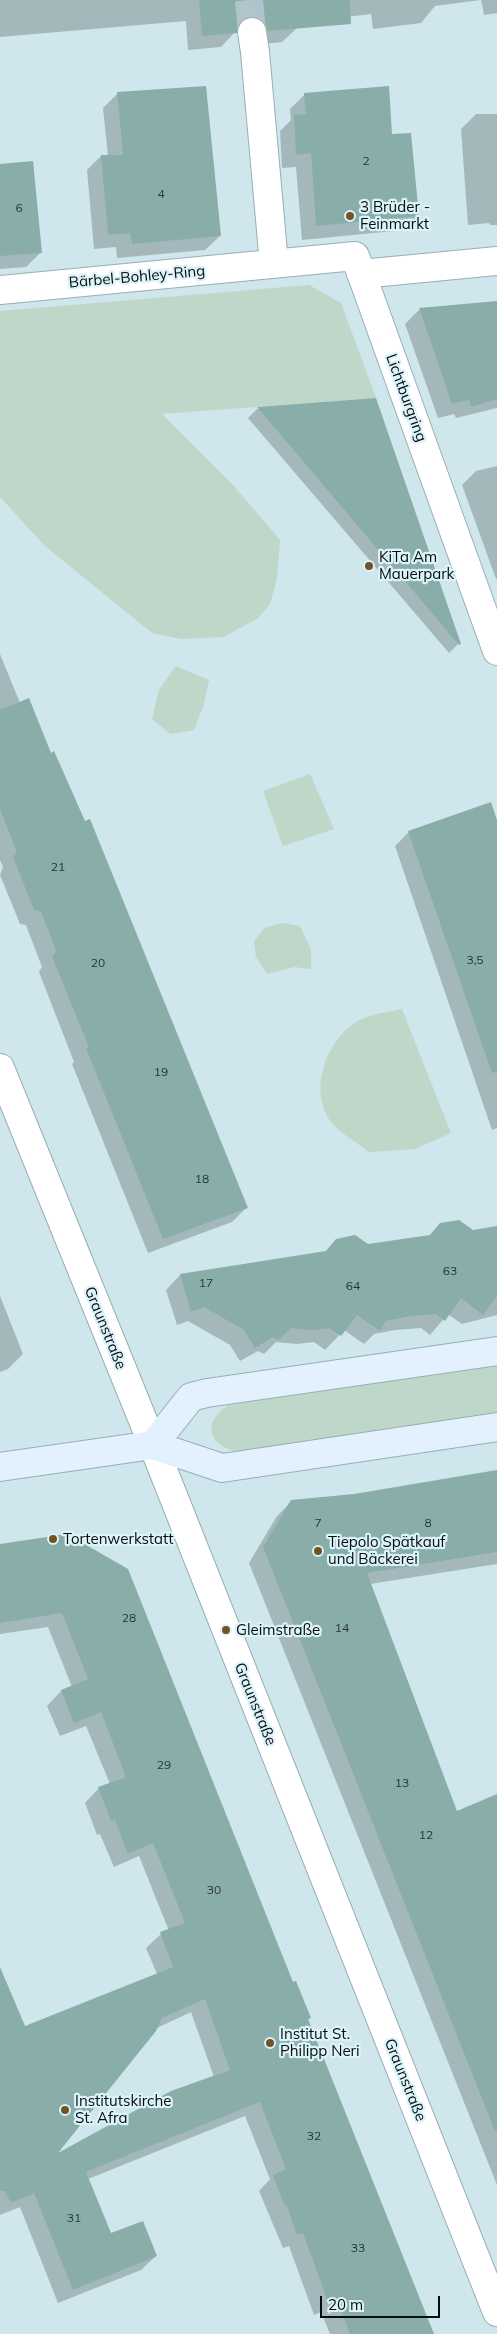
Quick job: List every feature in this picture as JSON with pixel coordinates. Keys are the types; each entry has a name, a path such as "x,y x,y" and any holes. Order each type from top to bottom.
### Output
{"street":[{"path":"252,32 256,52 274,264"},
{"name":"Bärbel-Bohley-Ring","path":"0,290 355,256 361,274"},
{"path":"361,274 497,261"},
{"name":"Lichtburgring","path":"361,274 497,651"},
{"name":"Graunstraße","path":"0,1068 153,1446 497,2312"},
{"path":"153,1446 191,1397 207,1393 497,1351"},
{"path":"0,1467 153,1446 222,1468 497,1427"}],"green space":[{"path":"309,285 341,303 376,398 162,414 233,485 280,540 277,578 270,604 257,619 223,637 181,639 152,633 45,546 0,497 0,311"},
{"path":"176,666 209,680 204,704 194,730 170,734 152,719 159,690"},
{"path":"310,774 334,829 283,846 263,791"},
{"path":"282,923 300,926 311,950 311,969 294,967 267,974 256,957 254,941 264,928"},
{"path":"402,1009 451,1133 415,1149 369,1152 337,1128 325,1111 321,1096 321,1080 324,1065 340,1036 351,1026 369,1016"},
{"path":"497,1364 497,1416 250,1452 226,1448 214,1438 212,1432 212,1426 217,1414 229,1405"}],"building":[{"path":"199,0 350,0 351,24 268,31 264,22 257,17 250,17 242,20 238,26 237,33 202,36"},
{"path":"206,86 221,236 132,244 130,233 108,235 101,155 123,155 117,92"},
{"path":"389,86 392,134 411,133 419,216 316,226 311,153 296,155 294,115 306,114 304,93"},
{"path":"33,161 42,253 0,256 0,164"},
{"path":"497,301 497,399 471,407 469,400 452,404 419,308"},
{"path":"376,398 461,644 459,645 257,407"},
{"path":"29,698 51,753 54,751 85,821 90,819 248,1208 163,1239 86,1048 89,1047 52,957 56,951 41,911 34,910 13,857 17,852 0,809 0,710"},
{"path":"491,802 497,820 497,1072 492,1073 408,831"},
{"path":"459,1220 473,1230 497,1226 497,1296 483,1315 461,1298 445,1321 436,1314 410,1316 386,1321 380,1331 357,1315 341,1336 329,1328 312,1330 291,1328 279,1340 273,1337 255,1348 244,1330 204,1307 191,1312 180,1274 326,1251 336,1239 355,1235 368,1244 430,1235 440,1223"},
{"path":"497,1470 497,1552 367,1573 457,1811 497,1794 497,2130 495,2131 263,1547 291,1500 354,1494"},
{"path":"67,1534 128,1569 293,1982 296,1981 311,2018 308,2019 434,2334 350,2334 336,2298 328,2302 303,2233 297,2235 286,2204 284,2205 273,2175 286,2169 260,2102 86,2172 111,2233 143,2221 157,2256 73,2290 34,2193 11,2203 5,2191 0,2191 0,1967 25,2026 173,1967 160,1932 185,1923 153,1843 128,1854 115,1820 111,1821 98,1787 126,1777 101,1712 74,1723 61,1690 88,1679 62,1613 0,1623 0,1544","holes":["205,1999 230,2070 171,2091 58,2153 156,2031 162,2018"]}],"tunnel":[{"path":"249,0 252,32"}],"place":[{"name":"3 Brüder - Feinmarkt","path":"350,216"},
{"name":"KiTa Am Mauerpark","path":"369,566"},
{"name":"Tortenwerkstatt","path":"53,1539"},
{"name":"Tiepolo Spätkauf und Bäckerei","path":"318,1551"},
{"name":"Gleimstraße","path":"226,1630"},
{"name":"Institut St. Philipp Neri","path":"270,2043"},
{"name":"Institutskirche St. Afra","path":"65,2110"}]}
